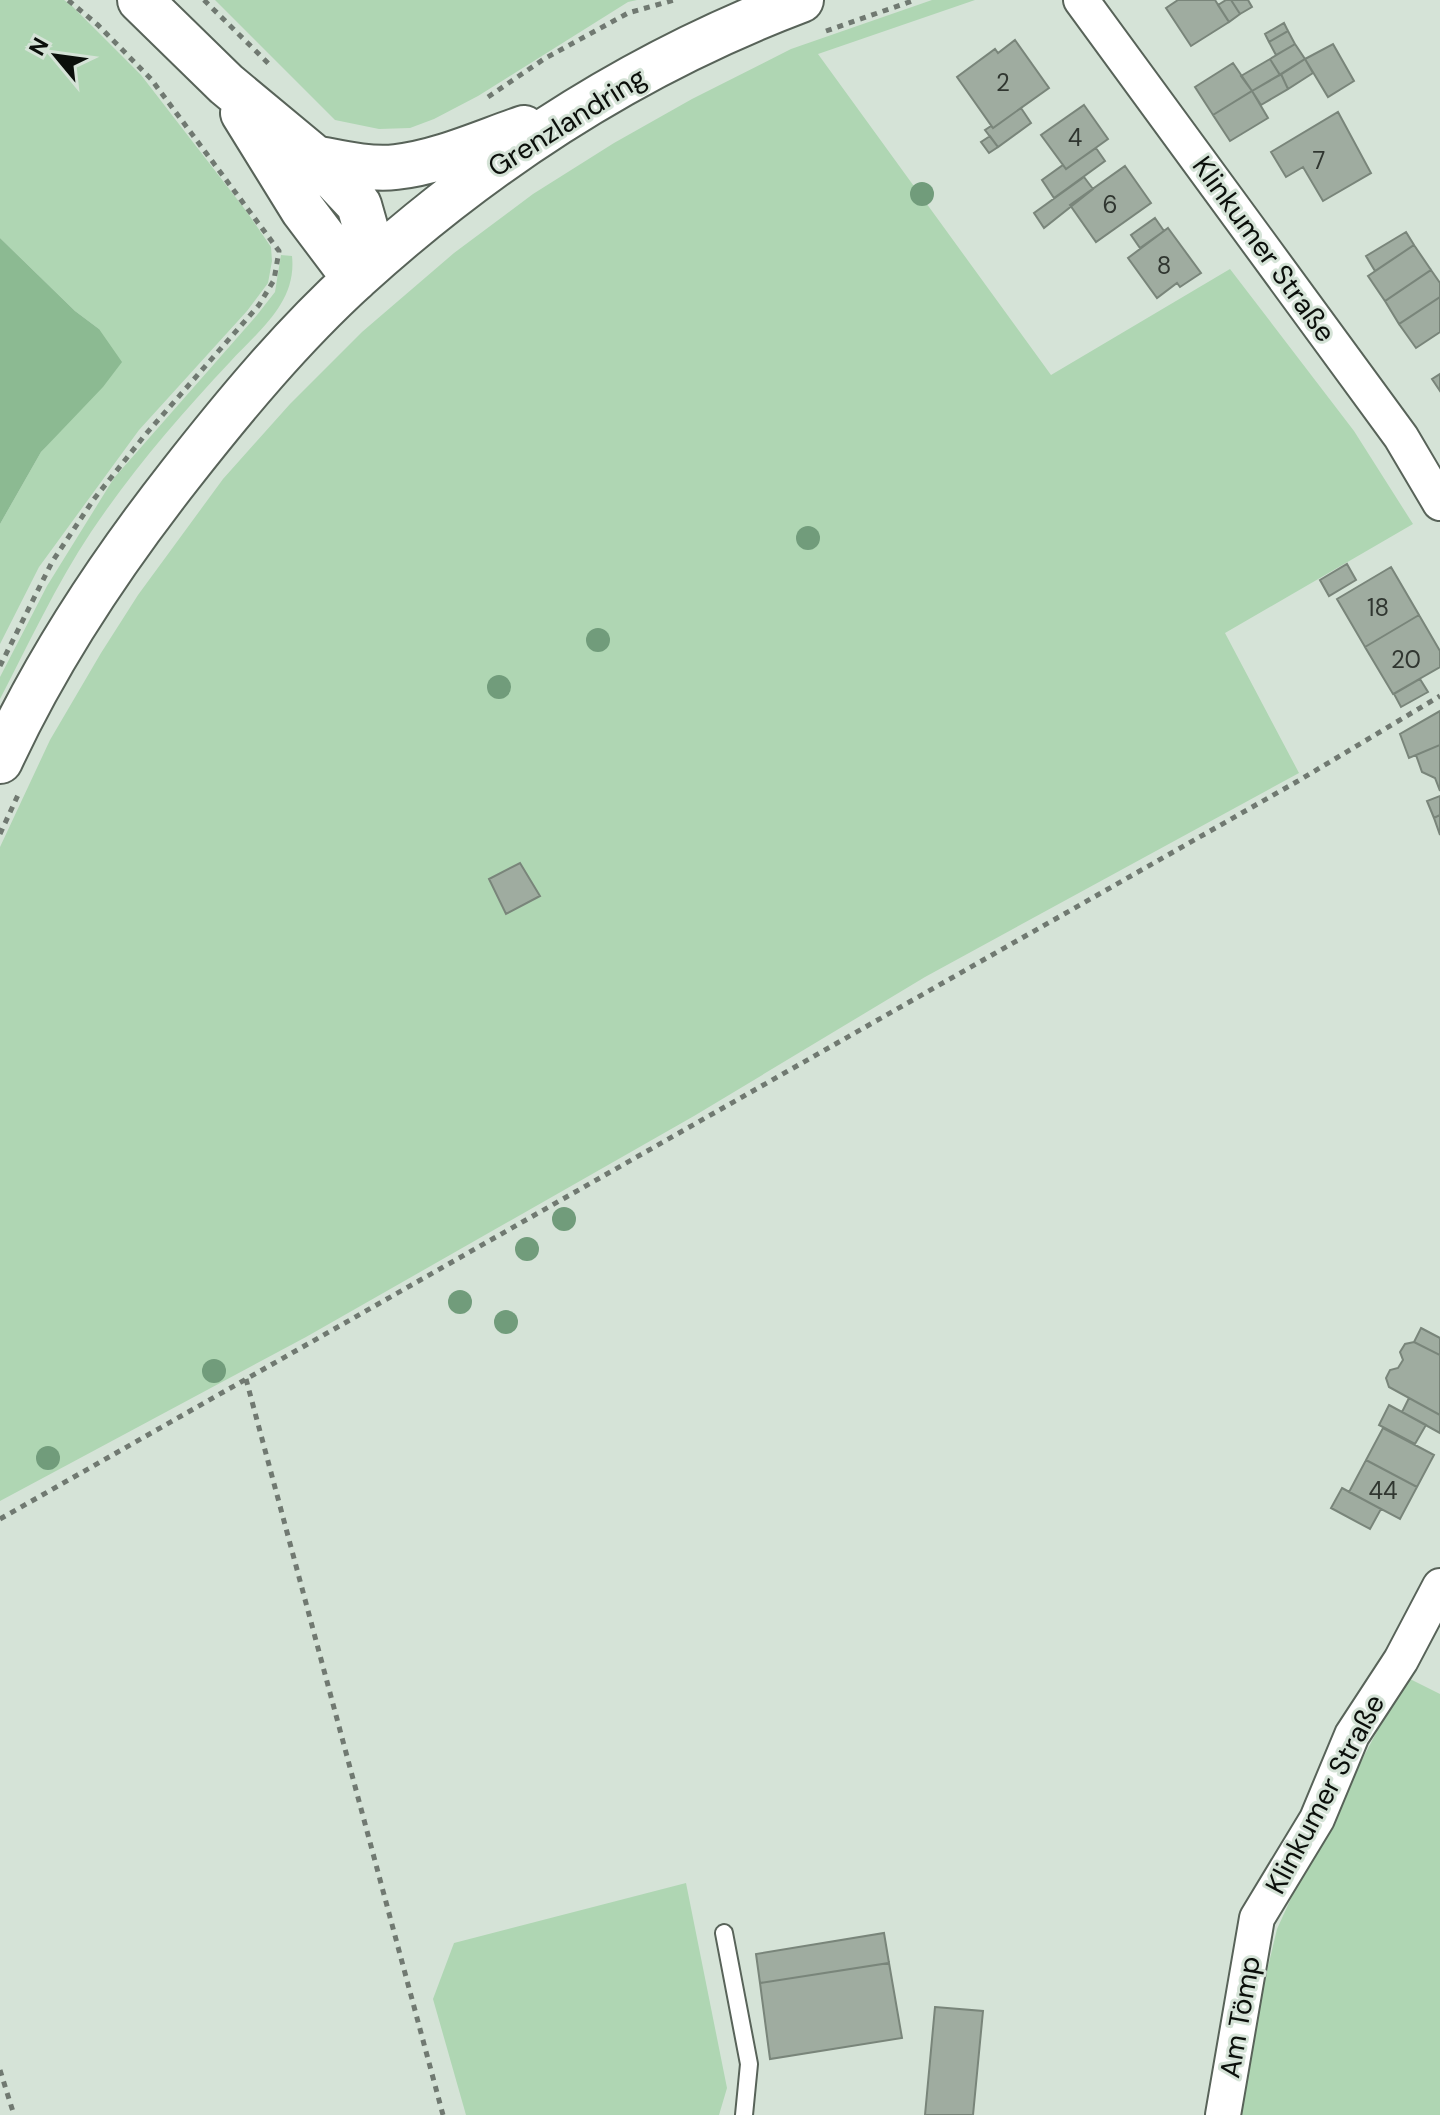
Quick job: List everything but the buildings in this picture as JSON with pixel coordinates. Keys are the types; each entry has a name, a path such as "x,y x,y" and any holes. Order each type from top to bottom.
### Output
{"main road":[{"path":"140,0 226,84 315,158 359,205 366,241 355,279"},
{"name":"Grenzlandring","path":"10,776 14,730 79,618 137,532 214,432 272,364 355,279 464,187 575,110 704,41 806,18"},
{"path":"226,84 303,210 355,279"},
{"path":"315,158 362,166 395,167 434,159 575,110"}],"street":[{"name":"Klinkumer Straße","path":"1081,0 1401,437 1440,503"},
{"name":"Klinkumer Straße","path":"1257,1918 1317,1819 1352,1735 1401,1660 1440,1586"},
{"name":"Am Tömp","path":"1223,2115 1257,1918"}],"lane":[{"path":"724,1933 749,2064 744,2115"}],"path":[{"path":"0,666 52,562 94,499 145,435 259,305 274,280 278,263 279,251 151,79 98,25 68,0"},
{"path":"204,0 277,72"},
{"path":"485,99 544,59 628,13 674,0"},
{"path":"806,18 915,0"},
{"path":"0,1519 1298,781 1440,696"},
{"path":"0,834 10,776"},
{"path":"246,1379 443,2115"},
{"path":"0,2070 14,2115"}],"shaded area":[{"path":"0,0 64,0 71,5 141,75 247,212 271,247 272,261 268,283 247,311 139,430 39,567 0,644 0,524 41,452 64,426 99,329 75,311 0,238"},
{"path":"215,0 637,0 628,2 478,96 434,119 410,128 379,129 335,120"},
{"path":"932,0 975,0 818,54 1051,375 1230,269 1354,431 1413,524 1225,633 1299,773 925,977 694,1116 306,1337 0,1501 0,847 50,740 101,653 138,595 223,479 290,404 362,332 454,253 533,194 692,99 791,49"},
{"path":"0,238 75,311 99,329 122,362 103,387 41,452 0,524"},
{"path":"281,255 292,256 292,273 274,315 175,423 107,509 66,573 0,699 0,677 47,586 114,478 275,292"},
{"path":"1406,1677 1440,1694 1440,2115 1238,2115 1247,2055 1277,1929 1309,1859"},
{"path":"686,1883 727,2088 719,2115 466,2115 433,1999 454,1943"}]}
